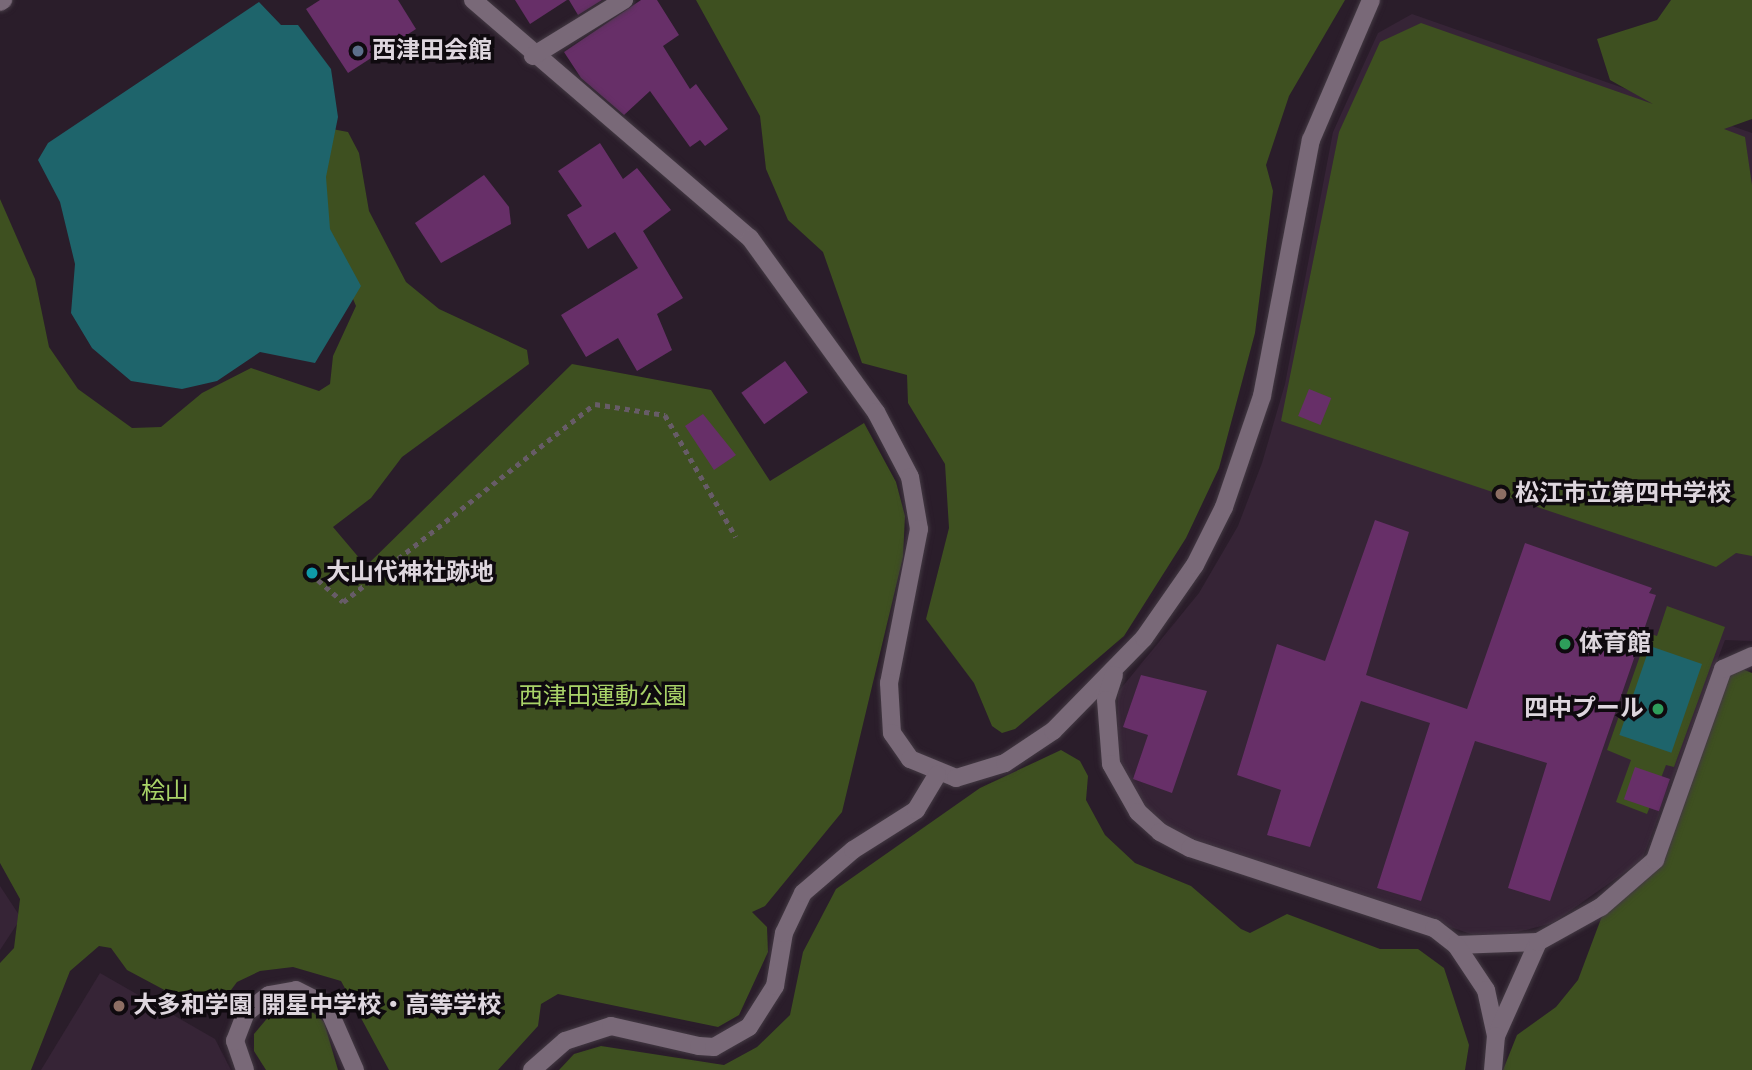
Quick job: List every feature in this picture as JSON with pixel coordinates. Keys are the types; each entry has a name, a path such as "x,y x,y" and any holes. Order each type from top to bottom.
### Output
{"street":[{"path":"473,0 533,56 750,238 893,442 910,477 919,529 887,709 901,748 937,775 978,774 1027,751 1116,669 1167,608 1224,507 1262,396 1311,141 1371,0"},
{"path":"533,56 624,0"},
{"path":"1457,945 1538,942 1601,907 1655,860 1723,669 1752,656"},
{"path":"1116,669 1106,700 1111,764 1138,812 1160,832 1190,848 1434,928 1457,945 1486,990 1496,1036 1493,1070"},
{"path":"532,1070 565,1041 611,1026 706,1046 749,1027 775,986 784,933 803,893 853,850 916,810 937,775"},
{"path":"1496,1036 1538,942"},
{"path":"245,1070 235,1041 246,1013 269,995 296,990 327,1006 355,1070"}],"path":[{"path":"318,580 343,602 595,404 665,415 736,537"}],"shaded area":[{"name":"松江市立第四中学校","path":"1412,14 1752,133 1752,641 1725,640 1642,860 1553,923 1498,937 1477,936 1186,839 1144,810 1117,760 1118,692 1199,593 1238,526 1262,463 1285,384 1333,132 1378,33"},
{"path":"0,886 21,918 0,950"},
{"name":"大多和学園 開星中学校・高等学校","path":"100,973 215,1039 231,1070 41,1070"}],"green space":[{"path":"696,0 1345,0 1289,96 1266,165 1273,191 1255,333 1219,468 1186,538 1124,636 1015,729 1002,733 992,726 974,683 926,619 949,528 945,464 908,403 907,375 862,363 823,252 788,220 766,169 760,116"},
{"path":"1671,0 1752,0 1752,119 1724,129 1745,137 1752,185 1752,556 1736,553 1716,567 1281,421 1339,132 1380,42 1421,23 1653,104 1610,80 1597,39 1657,20"},
{"path":"332,129 348,132 359,153 369,211 406,282 439,309 527,350 529,364 402,457 371,498 333,527 366,566 572,364 711,390 770,481 864,423 896,482 905,516 903,557 842,812 765,906 752,912 767,927 768,952 739,1015 718,1027 558,994 541,1004 538,1026 498,1070 389,1070 341,981 293,967 260,971 237,982 219,1006 200,1009 127,970 111,948 99,946 70,971 31,1070 0,1070 0,963 14,948 20,899 0,863 0,199 35,279 49,347 78,389 132,428 161,427 202,393 251,368 319,391 330,384 333,356 356,306 326,235 321,183"},
{"name":"四中プール","path":"1667,606 1725,627 1674,767 1666,765 1647,814 1616,802 1631,760 1607,750 1648,633 1657,636"},
{"path":"1742,669 1752,673 1752,1070 1503,1070 1517,1035 1556,1007 1578,980 1602,916 1665,859 1725,673"},
{"path":"1061,750 1080,761 1088,776 1086,800 1105,835 1135,863 1191,886 1241,929 1250,933 1287,914 1380,949 1418,949 1444,968 1469,1045 1465,1070 559,1070 574,1054 601,1046 724,1065 757,1047 790,1015 803,952 836,889 980,788"},
{"path":"275,1009 309,1009 324,1022 338,1070 266,1070 254,1051 254,1034"}],"water":[{"path":"259,2 281,25 298,25 331,69 338,117 326,177 330,229 361,286 315,363 260,352 217,381 182,389 131,381 92,348 71,313 75,264 60,202 38,160 48,143"},
{"path":"1650,646 1702,664 1671,753 1619,735"}],"building":[{"name":"西津田会館","path":"320,0 398,0 416,29 348,73 306,9"},
{"path":"515,0 567,0 530,24"},
{"path":"569,0 602,0 578,15"},
{"path":"641,0 657,0 679,35 663,46 690,89 696,84 728,129 705,146 700,140 690,147 650,91 624,115 581,78 564,52"},
{"path":"600,143 623,179 637,168 671,210 643,231 683,298 657,314 672,350 637,371 618,338 586,357 561,315 638,268 615,232 588,249 567,215 582,206 558,171"},
{"path":"484,175 509,207 511,224 441,263 415,223"},
{"path":"785,361 808,393 764,424 741,393"},
{"path":"1309,389 1331,398 1320,425 1298,416"},
{"path":"703,414 736,455 714,470 685,426"},
{"path":"1375,520 1409,532 1366,675 1467,709 1525,543 1652,588 1649,593 1656,595 1550,901 1508,888 1547,763 1475,741 1421,901 1377,888 1430,723 1361,701 1310,847 1267,835 1281,790 1237,775 1277,644 1325,661"},
{"path":"1141,675 1207,691 1172,793 1133,779 1148,735 1123,727"},
{"path":"1635,767 1670,779 1659,811 1624,799"}],"place":[{"name":"西津田会館","path":"358,51"},
{"name":"松江市立第四中学校","path":"1501,494"},
{"name":"大山代神社跡地","path":"312,573"},
{"name":"体育館","path":"1565,644"},
{"name":"四中プール","path":"1658,709"},
{"name":"大多和学園 開星中学校・高等学校","path":"119,1006"}],"park label":[{"name":"西津田運動公園","path":"603,697"},
{"name":"桧山","path":"165,792"}]}
